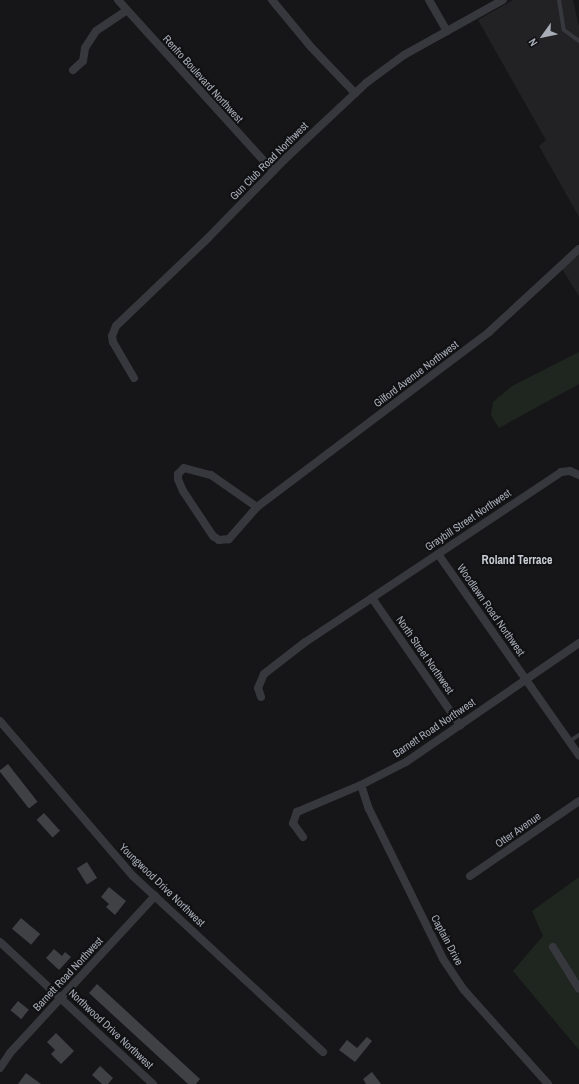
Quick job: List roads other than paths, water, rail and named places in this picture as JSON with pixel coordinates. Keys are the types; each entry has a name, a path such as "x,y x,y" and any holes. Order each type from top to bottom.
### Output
{"street":[{"name":"Renfro Boulevard Northwest","path":"118,0 274,171"},
{"path":"272,0 311,48 355,93"},
{"path":"429,0 447,31"},
{"name":"Gun Club Road Northwest","path":"134,378 113,342 116,326 208,238 274,171 355,93 404,55 503,0"},
{"path":"73,70 83,61 85,48 96,30 127,10"},
{"name":"Gilford Avenue Northwest","path":"257,507 211,475 184,468 178,474 178,480 213,536 219,540 229,539 257,507 489,332 579,249"},
{"name":"Graybill Street Northwest","path":"260,697 260,682 271,666 562,472 570,471 579,476"},
{"name":"Woodlawn Road Northwest","path":"438,554 579,755"},
{"name":"North Street Northwest","path":"372,598 460,725"},
{"name":"Barnett Road Northwest","path":"303,837 293,824 298,812 361,785 406,762 579,643"},
{"name":"Youngwood Drive Northwest","path":"0,721 62,791 112,853 155,896 323,1052"},
{"name":"Captain Drive","path":"361,785 369,810 443,959 464,990 548,1084"},
{"name":"Otter Avenue","path":"470,876 579,801"},
{"name":"Barnett Road Northwest","path":"0,1068 61,998 155,896"},
{"name":"Northwood Drive Northwest","path":"0,942 153,1084"},
{"path":"553,947 579,989"}],"lane":[{"path":"559,0 564,30 579,41"},
{"path":"570,741 579,735"}],"district":[{"name":"Roland Terrace","path":"517,561"}]}
